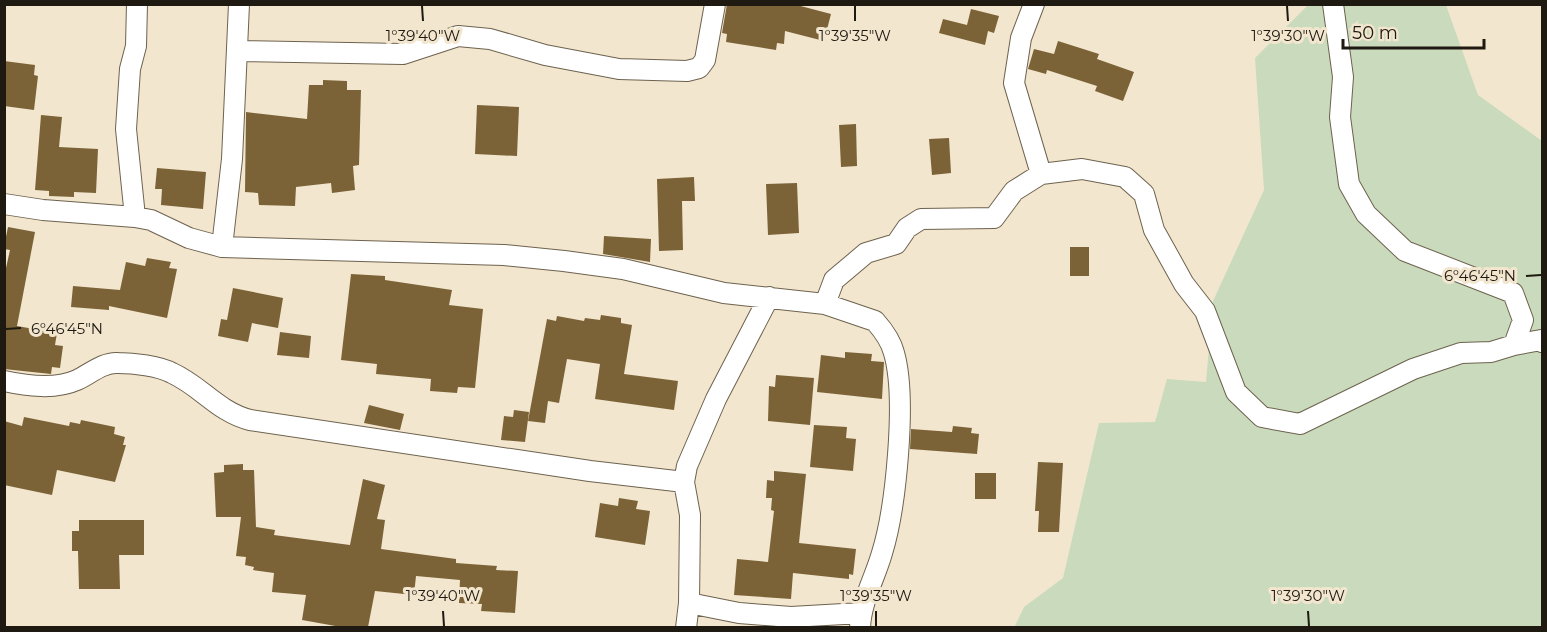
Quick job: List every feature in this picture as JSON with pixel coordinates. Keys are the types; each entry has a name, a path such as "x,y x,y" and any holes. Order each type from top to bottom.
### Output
{"street":[{"path":"135,217 126,129 130,69 136,46 137,4"},
{"path":"222,247 232,169 239,4"},
{"path":"238,51 366,51 403,54 458,36 490,39 545,55 619,69 687,71 699,68 705,60 715,4"},
{"path":"1034,4 1021,38 1014,83 1041,174"},
{"path":"1333,4 1343,77 1340,117 1349,184 1366,214 1405,251 1513,293 1523,320 1514,345"},
{"path":"825,304 834,280 867,253 896,244 907,228 921,219 993,218 1014,191 1041,174 1082,169 1125,177 1144,194 1154,230 1184,284 1205,311 1236,392 1262,417 1300,424 1413,369 1461,353 1484,353 1514,345 1541,340 1542,342"},
{"path":"4,204 151,220 189,238 222,247 504,255 623,269 724,293 825,304 875,321 894,353 899,406 894,510 861,620 739,613 689,603"},
{"path":"686,627 689,603 690,515 684,482 687,466 716,399 769,297"},
{"path":"4,381 52,386 74,381 105,365 117,363 134,365 171,372 227,412 250,420 590,471 684,482"}],"green space":[{"path":"1308,5 1446,5 1478,95 1542,141 1542,627 1014,628 1024,607 1063,578 1099,423 1155,422 1167,379 1206,382 1213,301 1264,190 1255,58"}],"building":[{"path":"727,4 793,4 831,14 824,41 785,31 784,44 777,43 776,50 726,42 727,34 722,33"},
{"path":"971,9 999,16 994,33 988,31 985,45 939,33 943,19 967,25"},
{"path":"1058,41 1099,54 1097,59 1134,72 1123,101 1095,91 1097,86 1047,70 1046,74 1028,69 1034,49 1054,54"},
{"path":"4,61 35,65 34,75 38,76 34,110 4,106"},
{"path":"323,80 347,81 347,90 361,90 359,165 353,166 355,190 332,193 331,183 296,187 295,206 259,205 258,193 245,192 246,112 307,119 309,85 323,85"},
{"path":"477,105 519,107 517,156 475,154"},
{"path":"41,115 62,117 59,147 98,149 96,193 74,192 74,197 49,196 49,191 35,190"},
{"path":"856,124 857,166 841,167 839,125"},
{"path":"949,138 951,173 932,175 929,139"},
{"path":"157,168 206,172 203,209 161,205 162,189 155,189"},
{"path":"694,177 695,201 682,201 683,250 659,251 657,179"},
{"path":"797,183 799,233 768,235 766,184"},
{"path":"8,227 35,232 17,326 57,333 55,345 63,346 60,368 52,367 51,374 4,369 4,277 10,250 4,249 4,246"},
{"path":"604,236 651,239 650,262 603,254"},
{"path":"1070,247 1089,247 1089,276 1070,276"},
{"path":"147,258 171,262 169,268 177,269 167,318 109,306 109,310 71,307 73,286 120,290 126,262 145,266"},
{"path":"351,274 385,276 385,280 452,290 449,305 483,309 475,388 458,387 457,393 430,391 431,379 376,374 377,364 341,360"},
{"path":"233,288 283,298 278,328 252,323 248,342 218,336 221,319 227,320"},
{"path":"601,315 621,318 621,323 632,325 624,374 678,381 674,410 595,399 600,364 567,359 559,403 548,401 545,423 528,421 547,319 556,321 557,316 584,321 585,318 600,320"},
{"path":"280,332 311,336 309,358 277,355"},
{"path":"845,352 872,354 871,361 884,362 882,399 817,392 821,355 845,358"},
{"path":"776,375 814,378 810,425 768,421 769,386 775,387"},
{"path":"369,405 404,414 400,430 364,423"},
{"path":"514,410 529,412 525,442 501,440 504,416 513,417"},
{"path":"24,417 69,426 70,422 80,424 81,420 115,427 114,434 125,437 123,445 126,445 115,482 57,470 52,495 4,485 4,421 22,426"},
{"path":"814,425 847,427 846,438 856,439 853,471 810,467"},
{"path":"953,426 972,428 971,433 979,434 977,454 910,449 911,429 952,432"},
{"path":"1038,462 1063,463 1059,532 1038,532 1039,511 1035,511"},
{"path":"243,464 243,470 254,470 256,527 275,530 274,535 350,545 363,479 385,485 377,519 385,520 381,549 456,559 456,563 497,566 496,570 518,571 515,613 481,611 482,604 459,603 460,580 416,576 414,595 375,591 368,627 341,627 302,620 306,595 272,592 274,573 253,570 254,567 245,565 246,557 236,556 241,517 216,517 214,473 224,472 224,465"},
{"path":"774,471 806,474 799,543 856,549 853,575 849,574 849,579 793,573 791,599 734,595 737,559 768,562 774,511 771,510 772,498 766,498 767,480 774,481"},
{"path":"975,473 996,473 996,499 975,499"},
{"path":"619,498 638,501 636,509 650,511 645,545 595,537 600,503 618,506"},
{"path":"79,520 144,520 144,555 119,555 120,589 79,589 78,551 72,551 72,531 79,531"}]}
